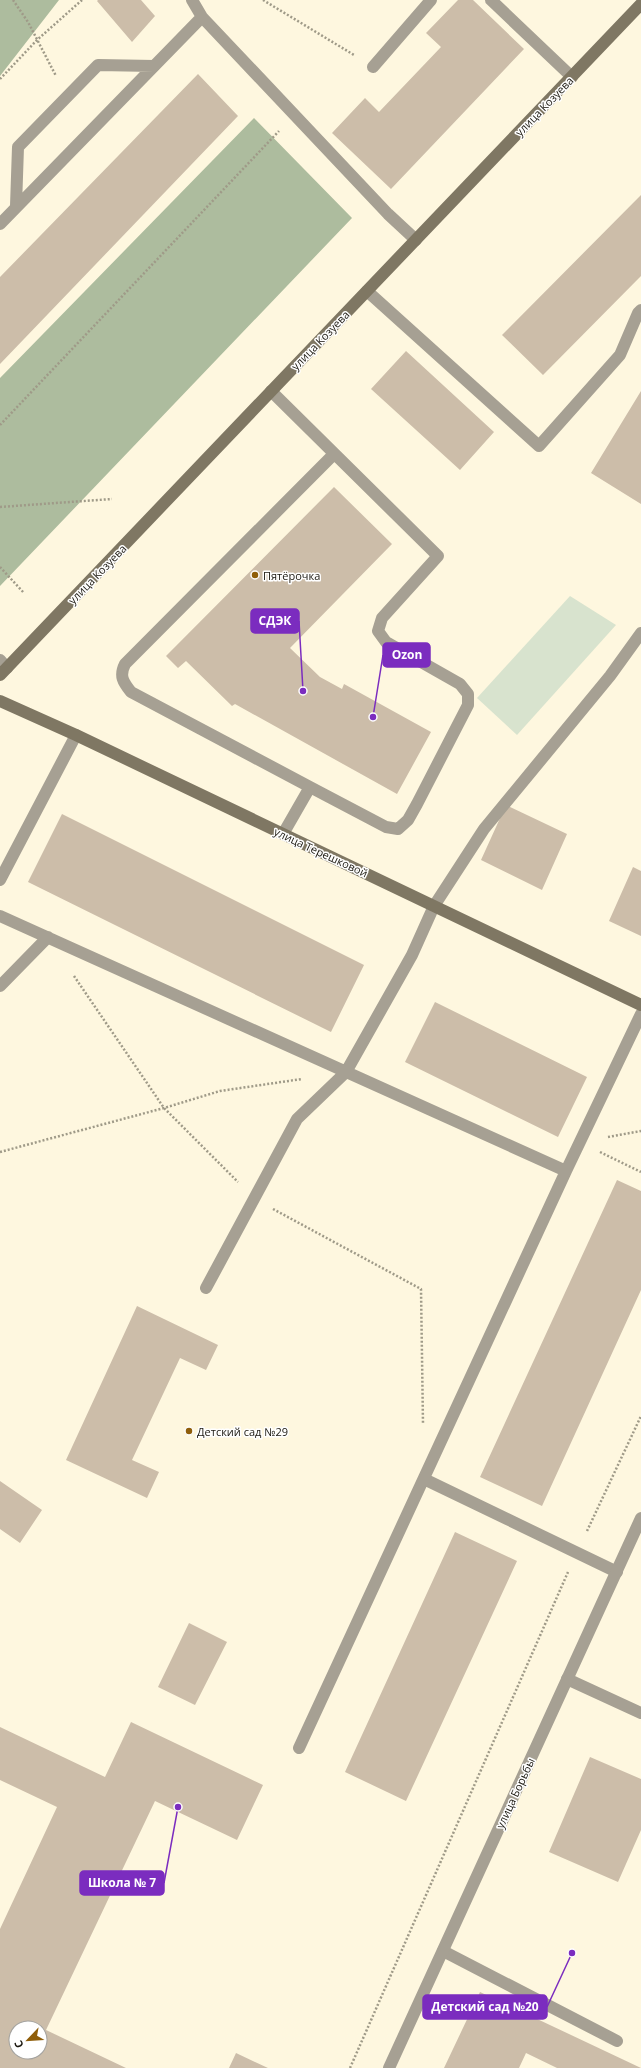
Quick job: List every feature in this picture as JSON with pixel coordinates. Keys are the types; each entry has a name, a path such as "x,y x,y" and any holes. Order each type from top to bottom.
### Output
{"street":[{"path":"192,0 202,17 388,214 416,240"},
{"path":"373,67 431,0"},
{"path":"491,0 572,77"},
{"name":"улица Козуева","path":"2,668 271,392 641,4"},
{"path":"0,224 202,17"},
{"path":"16,206 18,147 66,97 98,65 154,66"},
{"path":"367,291 539,446 620,355 638,313 641,310"},
{"path":"271,392 438,556 382,618 378,631 386,642 460,684 468,694 468,705 408,820 398,829 386,826 131,692 122,681 121,672 125,664 334,454"},
{"path":"206,1288 297,1119 346,1072 412,955 434,906 484,829 610,676 641,633"},
{"name":"улица Терешковой","path":"0,701 76,735 641,1005"},
{"path":"0,880 76,735"},
{"path":"283,834 310,787"},
{"path":"0,916 566,1171"},
{"path":"0,986 48,937"},
{"path":"299,1748 566,1171 641,1014"},
{"path":"424,1479 617,1572"},
{"name":"улица Борьбы","path":"390,2068 641,1518"},
{"path":"567,1679 641,1713"},
{"path":"443,1951 617,2041"}],"path":[{"path":"13,0 37,40 66,97"},
{"path":"0,79 37,40 82,0"},
{"path":"264,0 373,67"},
{"path":"0,426 294,115"},
{"path":"0,507 112,499"},
{"path":"0,567 24,593"},
{"path":"0,1152 164,1108 220,1091 307,1078"},
{"path":"580,1142 641,1131"},
{"path":"580,1142 641,1172"},
{"path":"350,2068 577,1552 641,1416"}],"green space":[{"path":"0,0 59,0 0,76"},
{"path":"254,118 352,218 0,586 0,378"},
{"path":"570,596 616,625 517,735 477,698"}],"building":[{"path":"141,0 155,16 132,42 97,1"},
{"path":"458,0 473,0 524,49 391,189 332,133 365,98 379,112 441,47 426,33"},
{"path":"198,74 238,116 0,364 0,277"},
{"path":"641,195 641,276 543,375 502,335"},
{"path":"406,351 494,432 460,470 371,389"},
{"path":"641,391 641,504 591,473"},
{"path":"334,487 392,544 290,648 320,677 342,689 344,684 431,732 397,794 235,704 232,706 186,661 178,668 166,656"},
{"path":"506,805 567,834 542,890 481,860"},
{"path":"62,814 364,965 331,1032 28,882"},
{"path":"633,867 641,871 641,936 609,921"},
{"path":"435,1002 587,1077 558,1137 405,1062"},
{"path":"617,1180 641,1191 641,1290 542,1506 480,1477"},
{"path":"137,1306 218,1345 206,1370 180,1358 132,1460 159,1472 147,1498 66,1460"},
{"path":"0,1481 42,1510 20,1543 0,1529"},
{"path":"455,1532 517,1561 406,1801 345,1772"},
{"path":"189,1623 227,1642 195,1705 158,1687"},
{"path":"131,1722 263,1785 237,1840 155,1801 48,2026 48,2020 8,2020 8,2060 48,2060 48,2031 126,2068 0,2068 0,1929 57,1807 0,1780 0,1727 105,1777"},
{"path":"590,1757 641,1779 641,1830 618,1882 549,1852"},
{"path":"480,1992 641,2068 557,2068 526,2053 519,2068 444,2068"},
{"path":"236,2053 268,2068 229,2068"}],"place":[{"name":"Пятёрочка","path":"255,575"},
{"name":"СДЭК","path":"303,691"},
{"name":"Ozon","path":"373,717"},
{"name":"Детский сад №29","path":"189,1431"},
{"name":"Школа № 7","path":"178,1807"},
{"name":"Детский сад №20","path":"572,1953"}]}
